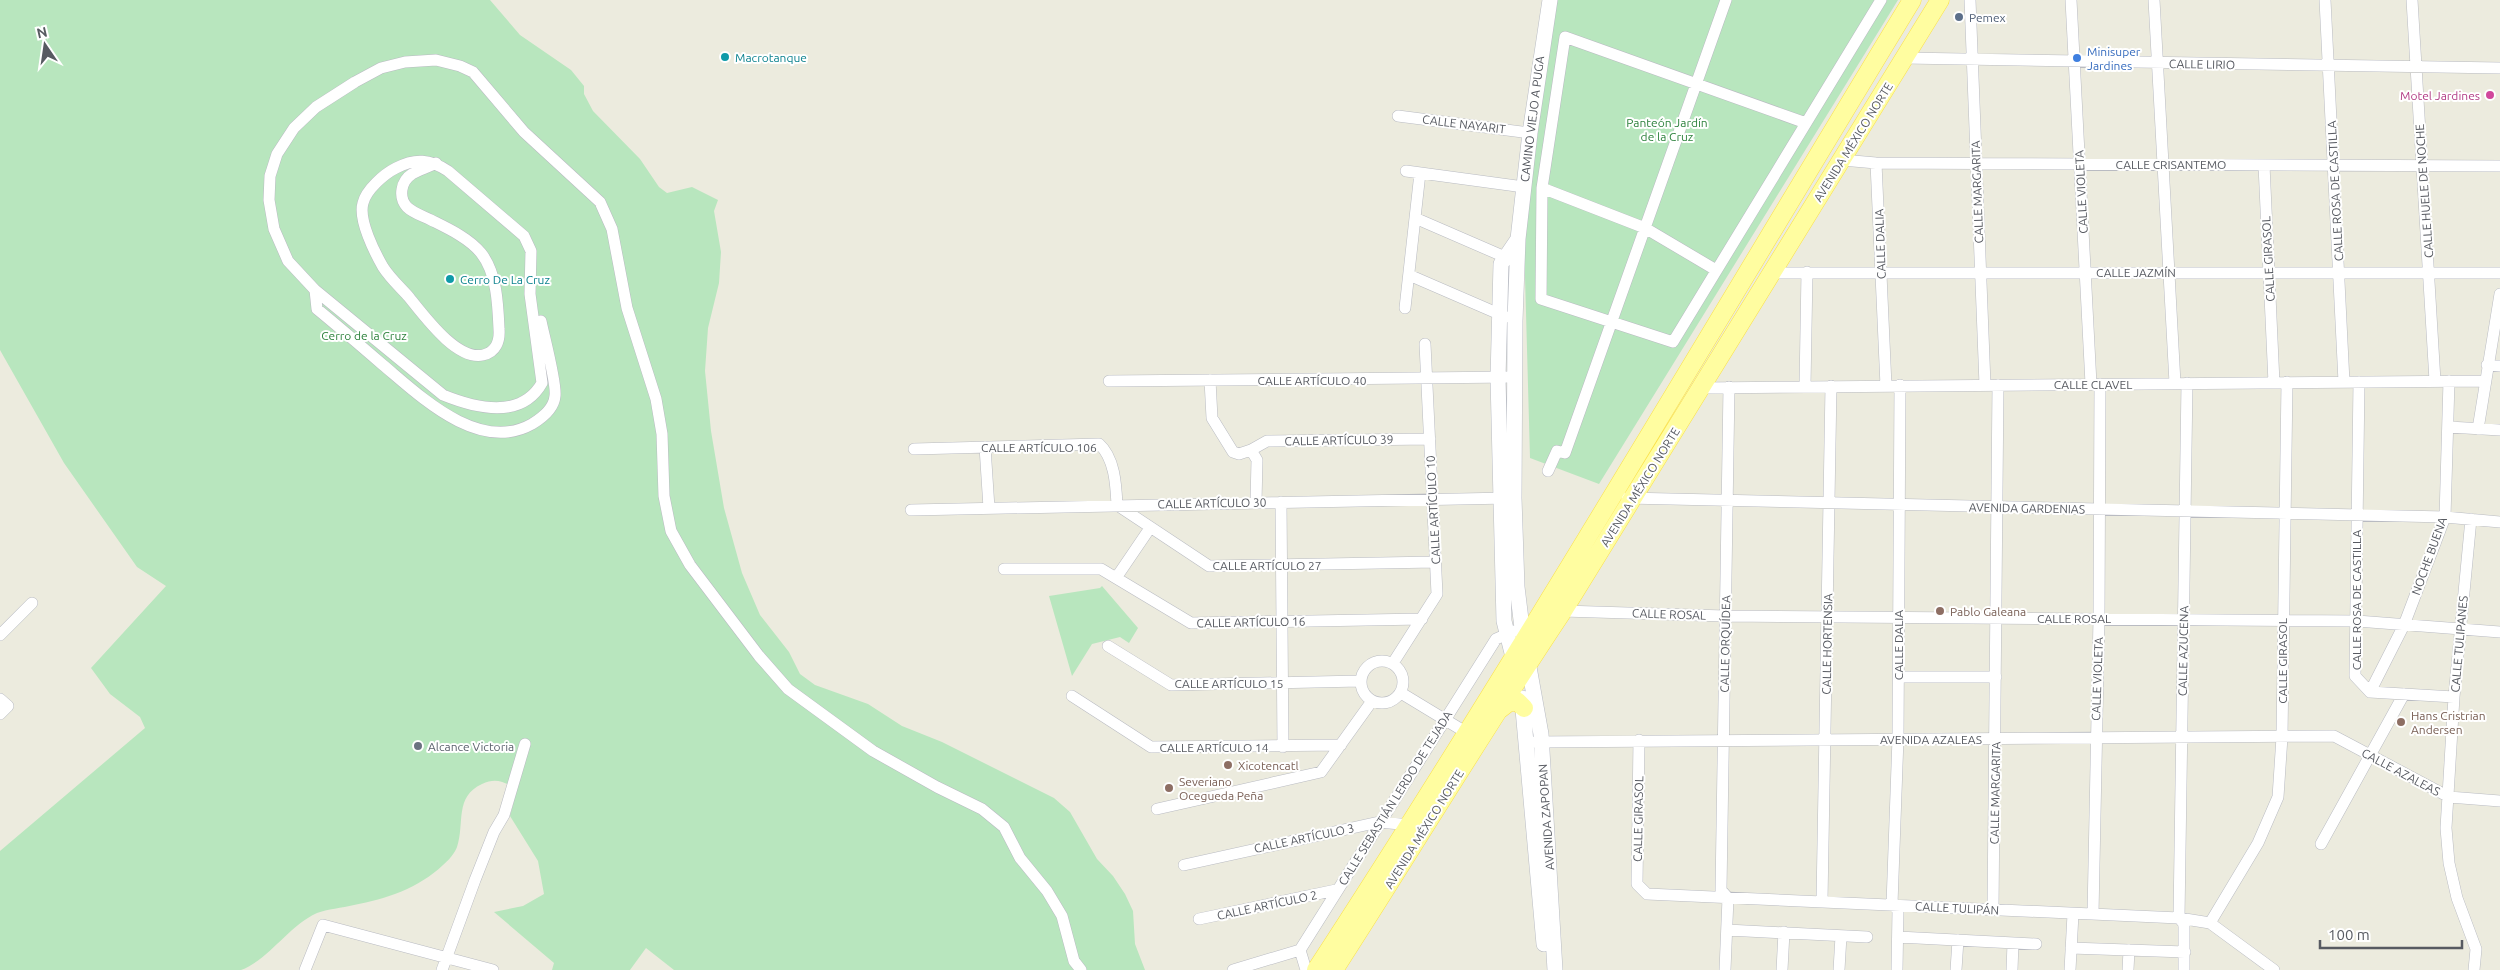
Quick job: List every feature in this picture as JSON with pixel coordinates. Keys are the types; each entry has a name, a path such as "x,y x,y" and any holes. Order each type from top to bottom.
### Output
{"main road":[{"name":"AVENIDA MÉXICO NORTE","path":"1473,737 1499,710 1520,666 1518,634 1610,498 1912,0"},
{"name":"AVENIDA MÉXICO NORTE","path":"1334,970 1416,829 1473,737 1520,666 1563,612 1940,0"},
{"path":"1499,710 1508,702 1517,700 1524,708"},
{"name":"AVENIDA MÉXICO NORTE","path":"1316,970 1416,829"}],"street":[{"name":"CAMINO VIEJO A PUGA","path":"1511,260 1518,239 1530,132 1550,0"},
{"path":"1548,471 1557,451 1564,453 1726,0"},
{"path":"1806,124 1565,37 1542,188 1541,299 1673,342 1716,270 1806,124 1881,0"},
{"name":"CALLE MARGARITA","path":"1970,0 1985,385"},
{"name":"CALLE VIOLETA","path":"2071,0 2085,272 2095,384 2099,509 2099,618 2095,738 2093,914"},
{"path":"2154,0 2175,383"},
{"name":"CALLE ROSA DE CASTILLA","path":"2325,0 2344,382"},
{"name":"CALLE HUELE DE NOCHE","path":"2412,0 2436,381"},
{"name":"CALLE LIRIO","path":"1904,58 2500,68"},
{"path":"436,164 407,178 403,184 403,199 411,210 466,240 480,252 488,265 494,285 499,339 492,351 482,355 473,355 460,350 434,328 384,269 371,243 362,217 363,203 374,186 393,169 409,161 424,160 436,164 524,236 531,251 531,299 542,383 530,398 513,406 495,409 469,406 443,395 315,290 288,261 274,229 269,200 270,176 277,154 294,128 316,107 381,68 405,62 436,60 460,66 473,72 524,132 600,202 612,229 627,308 656,399 662,434 664,496 671,531 690,565 759,656 788,689 873,751 937,787 982,809 1004,827 1020,858 1047,891 1062,916 1074,961 1081,970"},
{"name":"CALLE NAYARIT","path":"1398,116 1530,132"},
{"name":"CALLE CRISANTEMO","path":"1842,160 1876,163 2500,166"},
{"name":"CALLE DALIA","path":"1876,163 1886,386"},
{"name":"CALLE GIRASOL","path":"2264,164 2274,382"},
{"path":"1406,171 1524,187"},
{"path":"1406,308 1420,173"},
{"path":"1542,188 1645,228 1716,270"},
{"path":"1415,218 1511,260"},
{"path":"1508,498 1498,378 1501,264 1511,260"},
{"path":"1511,260 1515,320 1514,377 1504,621 1518,634"},
{"path":"1805,386 1807,272"},
{"name":"CALLE JAZMÍN","path":"1772,273 2500,273"},
{"path":"1409,275 1515,320"},
{"path":"315,290 317,309 418,396 470,427 497,432 526,427 537,421 553,406 556,394 537,303 531,299"},
{"path":"2478,428 2484,381 2500,294"},
{"name":"CALLE ARTÍCULO 10","path":"1394,664 1437,594 1425,344"},
{"path":"2487,365 2500,366"},
{"name":"CALLE ARTÍCULO 40","path":"1109,381 1514,377"},
{"path":"1210,380 1212,418 1233,452 1239,454 1251,450 1257,460 1256,502"},
{"name":"NOCHE BUENA","path":"2370,692 2404,625 2445,517 2450,381"},
{"name":"CALLE CLAVEL","path":"1701,388 2484,381"},
{"name":"CALLE GIRASOL","path":"2210,923 2258,843 2278,797 2282,737 2282,621 2287,513 2287,382"},
{"name":"CALLE ROSA DE CASTILLA","path":"2359,382 2355,676 2370,692"},
{"name":"CALLE AZUCENA","path":"2184,970 2184,924 2179,918 2187,383"},
{"name":"CALLE DALIA","path":"1897,970 1898,910 1892,904 1898,738 1900,385"},
{"name":"CALLE MARGARITA","path":"1994,910 1998,385"},
{"name":"CALLE HORTENSIA","path":"1822,901 1831,386"},
{"name":"CALLE ORQUÍDEA","path":"1725,970 1728,898 1721,890 1729,387"},
{"path":"2449,427 2500,430"},
{"name":"CALLE ARTÍCULO 39","path":"1251,450 1267,442 1430,439"},
{"name":"CALLE ARTÍCULO 106","path":"914,449 1099,444 1105,450 1115,480 1118,505"},
{"path":"985,447 989,508"},
{"name":"CALLE ARTÍCULO 30","path":"911,510 1432,498 1508,498"},
{"name":"AVENIDA GARDENIAS","path":"1610,498 2445,517 2500,522"},
{"path":"1281,502 1283,746"},
{"name":"CALLE ARTÍCULO 27","path":"1118,505 1209,566 1435,562"},
{"name":"CALLE TULIPANES","path":"2471,519 2454,697 2446,828 2449,863 2457,898 2476,949 2474,970"},
{"path":"1116,578 1150,528"},
{"name":"CALLE ARTÍCULO 16","path":"1004,569 1100,569 1191,623 1422,619"},
{"path":"0,635 32,603"},
{"name":"CALLE ROSAL","path":"1563,612 1725,616 2357,621 2500,632"},
{"name":"CALLE SEBASTIÁN LERDO DE TEJADA","path":"1300,950 1336,890 1496,639 1518,634"},
{"name":"CALLE ARTÍCULO 15","path":"1108,646 1171,685 1360,681"},
{"path":"1386,661 1394,664 1402,673 1404,680 1401,692 1388,702 1372,701 1363,693 1360,681 1366,667 1372,663 1386,661"},
{"path":"1520,666 1524,708"},
{"name":"AVENIDA ZAPOPAN","path":"1520,666 1534,742 1555,970"},
{"path":"1898,677 1996,677"},
{"path":"1401,692 1473,737"},
{"path":"2370,692 2454,697"},
{"path":"2322,844 2404,694"},
{"name":"CALLE ARTÍCULO 14","path":"1072,696 1151,747 1341,745"},
{"path":"1157,809 1321,772 1372,701"},
{"name":"AVENIDA ZAPOPAN","path":"1524,708 1534,742 1546,970"},
{"name":"AVENIDA AZALEAS","path":"1534,742 2334,736"},
{"name":"CALLE AZALEAS","path":"2334,736 2449,797 2500,802"},
{"name":"CALLE GIRASOL","path":"1638,740 1637,884 1647,894"},
{"path":"442,970 494,832 504,814 525,744"},
{"name":"CALLE ARTÍCULO 3","path":"1184,865 1379,822 1416,829"},
{"name":"CALLE ARTÍCULO 2","path":"1199,919 1336,890"},
{"name":"CALLE TULIPÁN","path":"1647,894 2179,918 2210,923 2274,970"},
{"path":"2070,970 2073,914"},
{"path":"306,970 323,925 493,970"},
{"path":"1727,930 1867,937"},
{"path":"1782,970 1784,932"},
{"path":"1839,970 1841,936"},
{"path":"1898,937 2036,944"},
{"path":"1956,970 1958,940"},
{"path":"2012,970 2013,943"},
{"path":"2071,948 2184,952"},
{"path":"1233,970 1300,950 1306,970"},
{"path":"2128,970 2129,950"}],"green space":[{"name":"Cerro de la Cruz","path":"0,0 490,0 520,35 571,70 584,86 584,94 593,111 640,159 659,187 667,193 692,187 718,200 714,211 721,252 719,283 708,328 705,371 711,431 724,508 742,573 760,615 789,652 800,674 815,685 868,704 902,726 942,742 1054,798 1070,812 1097,859 1113,876 1125,894 1133,911 1135,944 1145,970 674,970 646,948 630,970 552,970 554,963 494,912 523,906 544,894 538,861 510,816 517,789 504,782 492,781 473,789 467,796 462,811 456,849 434,873 413,886 390,896 317,913 297,926 252,965 241,970 0,970 0,851 145,728 140,717 110,694 91,668 166,586 137,567 64,463 0,350"},
{"name":"Panteón Jardín de la Cruz","path":"1555,0 1898,0 1599,484 1530,458 1524,240"},
{"path":"1102,586 1138,628 1129,643 1120,637 1092,644 1072,676 1049,596 1100,588"}],"place":[{"name":"Pemex","path":"1959,17"},
{"name":"Macrotanque","path":"725,57"},
{"name":"Minisuper Jardines","path":"2077,58"},
{"name":"Motel Jardines","path":"2490,95"},
{"name":"Cerro De La Cruz","path":"450,279"},
{"name":"Pablo Galeana","path":"1940,611"},
{"name":"Hans Cristrian Andersen","path":"2401,722"},
{"name":"Alcance Victoria","path":"418,746"},
{"name":"Xicotencatl","path":"1228,765"},
{"name":"Severiano Ocegueda Peña","path":"1169,788"}]}
